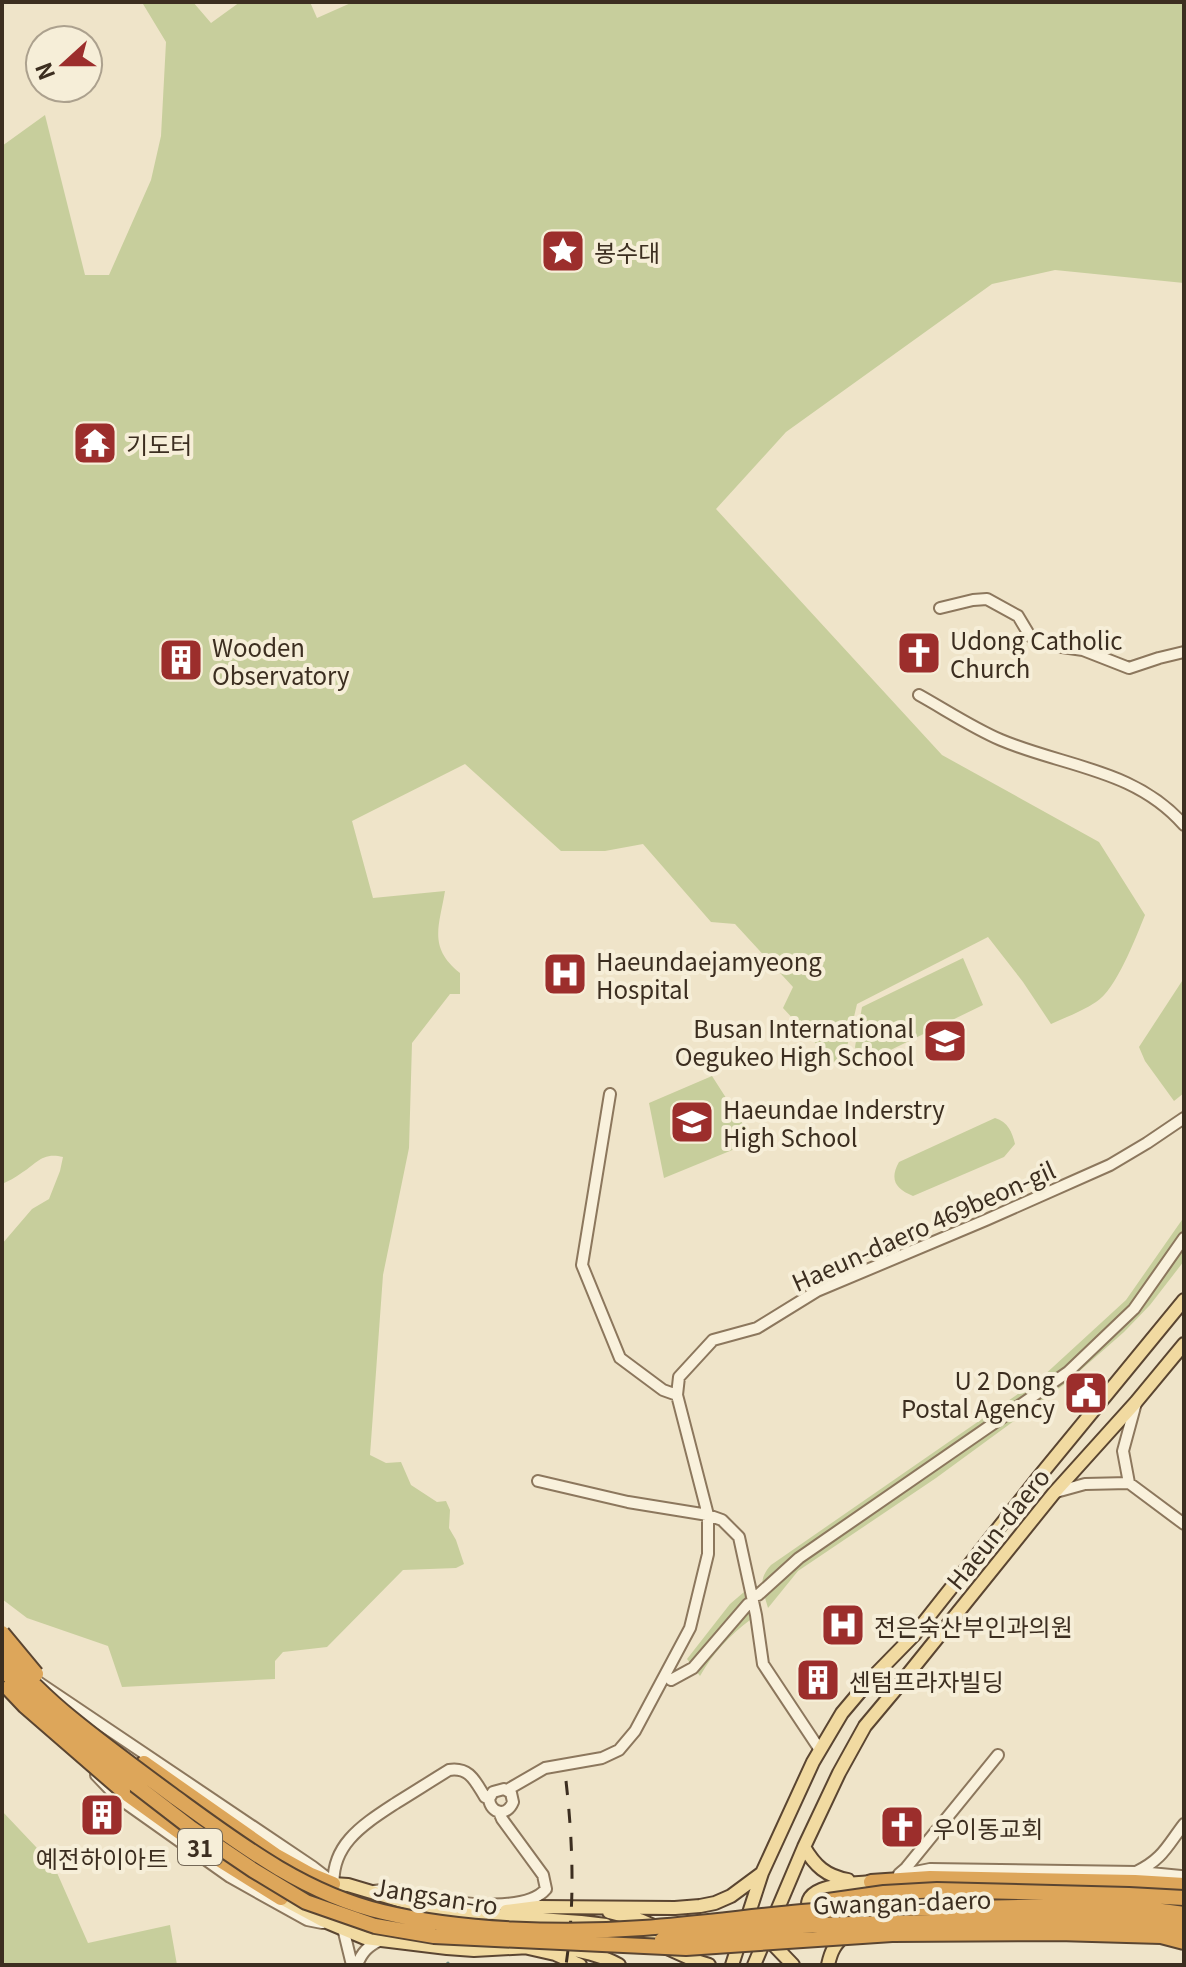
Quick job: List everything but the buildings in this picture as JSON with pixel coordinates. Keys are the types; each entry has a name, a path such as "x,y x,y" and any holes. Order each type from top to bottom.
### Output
{"highway":[{"path":"2,1633 32,1671 76,1712 275,1855 333,1884"},
{"name":"Jangsan-ro","path":"2,1652 69,1717 219,1830 264,1861 339,1899 417,1919 481,1927 549,1929 641,1928 802,1912"},
{"name":"Jangsan-ro","path":"2,1670 50,1715 167,1810 253,1870 306,1902 375,1926 434,1936 622,1944"},
{"name":"31","path":"2,1682 25,1706 123,1791 209,1853 281,1898"},
{"path":"871,1882 930,1878 1135,1882 1183,1879"},
{"path":"802,1912 821,1902 884,1893 937,1890 1184,1898"},
{"name":"Gwangan-daero","path":"802,1912 1083,1907 1149,1908 1184,1917"},
{"name":"Gwangan-daero","path":"622,1944 844,1924 1057,1919 1165,1923 1184,1930"},
{"path":"979,1925 1184,1930"},
{"path":"622,1944 686,1948 892,1934 976,1932 1161,1936 1184,1942"}],"main road":[{"name":"Haeun-daero","path":"732,1965 762,1873 820,1750 842,1713 914,1635 1184,1300"},
{"name":"Haeun-daero","path":"754,1965 804,1847 865,1726 1054,1493 1184,1344"},
{"path":"804,1847 813,1864 827,1874 843,1880 871,1882"},
{"path":"467,1911 538,1907 700,1906 731,1896 762,1873"},
{"path":"849,1933 824,1926 813,1918 808,1904 811,1896 836,1885 871,1882"},
{"path":"333,1884 348,1885 422,1907 616,1927 711,1965"},
{"name":"31","path":"281,1898 365,1938 461,1949 554,1946 580,1951 619,1965"},
{"path":"591,1908 640,1920 665,1931 704,1955 711,1965"},
{"path":"766,1937 979,1925 1003,1912"},
{"path":"909,1929 899,1926 898,1919 903,1916 1003,1912 1130,1912 1184,1917"},
{"path":"828,1965 832,1950 849,1933"},
{"path":"766,1937 793,1965"},
{"path":"524,1947 555,1954 580,1965"}],"street":[{"path":"940,608 987,599 1018,616 1030,636 1055,646 1083,650 1129,668 1184,652"},
{"path":"919,695 1000,740 1121,778 1152,795 1184,825"},
{"path":"489,1799 496,1790 507,1790 545,1768 602,1758 613,1754 626,1743 690,1628 708,1554 708,1515 677,1395 663,1390 620,1358 582,1265 610,1094"},
{"name":"Haeun-daero 469beon-gil","path":"677,1395 679,1377 713,1340 757,1328 817,1291 1110,1165 1184,1118"},
{"path":"758,1595 799,1558 1068,1372 1134,1309 1184,1238"},
{"path":"1129,1483 1123,1451 1136,1402"},
{"path":"538,1481 722,1520 739,1537 763,1664 820,1750"},
{"path":"1054,1493 1085,1484 1129,1483 1184,1524"},
{"path":"671,1680 693,1668 748,1604"},
{"path":"2,1640 32,1678 313,1867 333,1884"},
{"path":"2,1670 62,1743 117,1797 230,1877 307,1920 343,1928"},
{"path":"21,1690 32,1678"},
{"path":"897,1876 998,1755"},
{"path":"354,1965 333,1884 335,1867 346,1843 362,1825 449,1770 466,1771 489,1799 491,1806 499,1812 508,1810 527,1780"},
{"path":"507,1790 513,1802"},
{"name":"Jangsan-ro","path":"368,1891 392,1889 427,1899 501,1904 543,1893 546,1889 543,1875 499,1812"},
{"path":"1136,1872 1162,1856 1184,1824"},
{"path":"1162,1856 1167,1866 1183,1879"},
{"path":"871,1882 930,1869 1136,1872 1183,1879"},
{"path":"354,1965 368,1946 381,1940"}],"green space":[{"path":"193,2 211,23 240,2 310,2 317,18 353,2 1184,2 1184,283 1055,270 992,284 786,432 716,509 942,755 1099,842 1145,915 1111,986 1091,1005 1051,1024 988,937 857,1004 843,1064 836,1065 783,1008 793,987 735,924 711,922 643,844 605,851 561,851 465,764 352,821 373,898 445,891 438,936 443,954 460,973 460,994 450,994 412,1043 409,1148 383,1275 370,1455 386,1463 401,1462 411,1485 437,1502 446,1501 450,1510 449,1528 464,1564 456,1568 403,1570 327,1647 283,1652 275,1661 275,1679 122,1687 108,1646 27,1618 2,1599 2,1244 32,1209 49,1199 63,1157 44,1158 2,1184 2,146 45,115 85,275 109,275 151,180 161,136 166,42 143,4"},
{"path":"963,958 983,1005 868,1061 858,1058 855,1047 862,1007"},
{"path":"1184,978 1184,1093 1174,1101 1145,1061 1139,1047"},
{"path":"712,1076 746,1129 747,1144 664,1178 649,1103"},
{"path":"995,1118 1009,1128 1015,1144 1004,1157 913,1196 898,1187 895,1174 899,1162"},
{"path":"1184,1217 1184,1261 1150,1305 1124,1332 1066,1383 936,1478 798,1571 768,1608 763,1580 771,1565 1041,1378 1126,1300"},
{"path":"744,1592 750,1620 722,1645 700,1676 687,1659 730,1604"},
{"path":"2,1811 54,1866 88,1943 170,1925 177,1965 2,1965"}],"railway":[{"path":"566,1781 572,1873 566,1965"}],"place":[{"name":"봉수대","path":"563,251"},
{"name":"기도터","path":"95,443"},
{"name":"Udong Catholic Church","path":"919,653"},
{"name":"Wooden Observatory","path":"181,660"},
{"name":"Haeundaejamyeong Hospital","path":"565,974"},
{"name":"Busan International Oegukeo High School","path":"945,1041"},
{"name":"Haeundae Inderstry High School","path":"692,1122"},
{"name":"U 2 Dong Postal Agency","path":"1086,1393"},
{"name":"전은숙산부인과의원","path":"843,1625"},
{"name":"센텀프라자빌딩","path":"818,1680"},
{"name":"예전하이아트","path":"102,1815"},
{"name":"우이동교회","path":"902,1827"}]}
